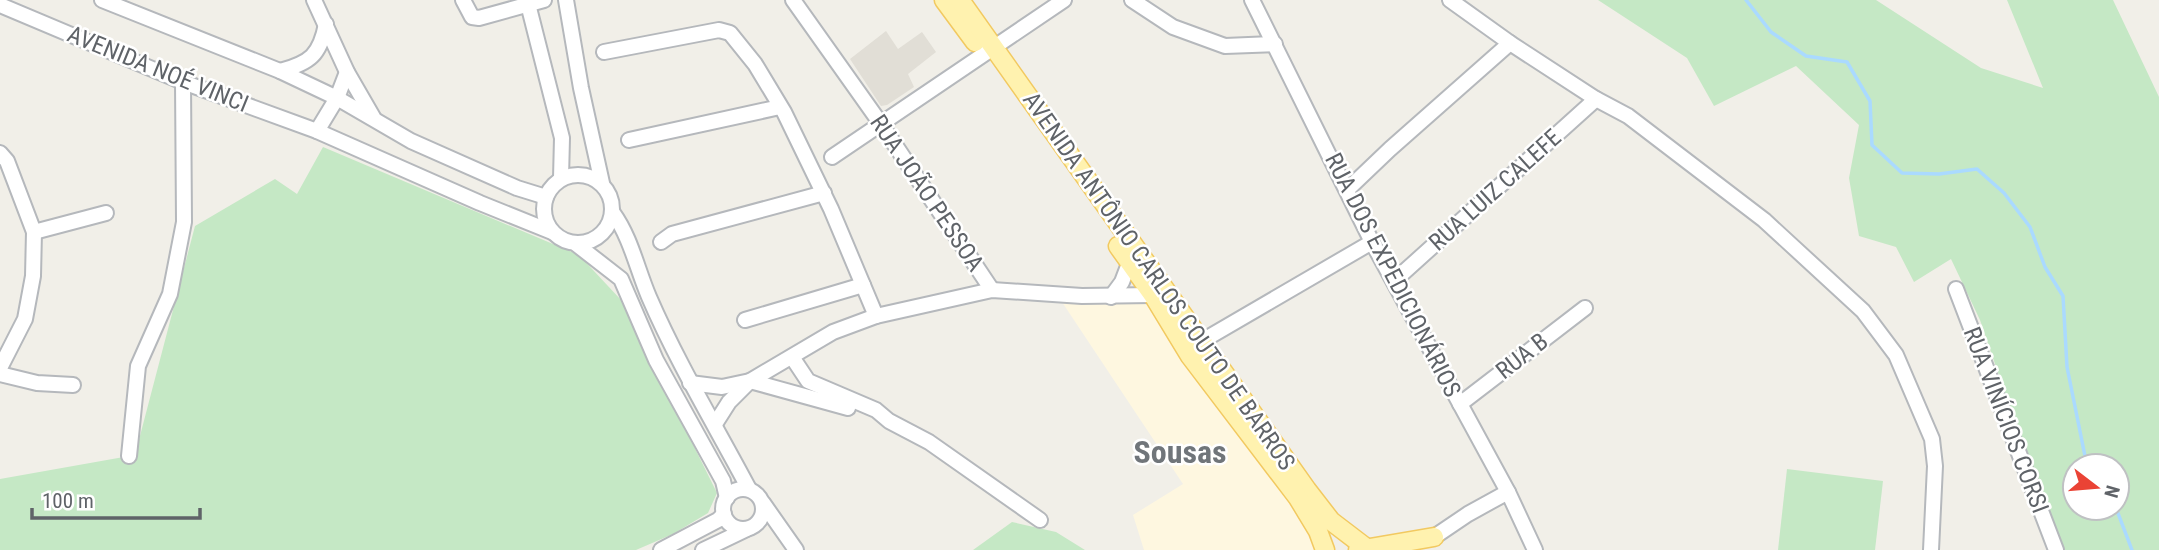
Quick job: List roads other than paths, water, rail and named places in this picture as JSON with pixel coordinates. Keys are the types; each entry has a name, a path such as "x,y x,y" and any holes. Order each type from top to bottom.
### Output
{"main road":[{"name":"AVENIDA ANTÔNIO CARLOS COUTO DE BARROS","path":"944,0 989,51 1073,162 1331,521 1363,549"},
{"name":"AVENIDA ANTÔNIO CARLOS COUTO DE BARROS","path":"960,0 989,51 1153,295 1190,356 1298,498 1318,531 1325,550"},
{"path":"1363,549 1430,544"}],"street":[{"name":"AVENIDA NOÉ VINCI","path":"102,0 280,71 337,98 411,141 517,188 546,197"},
{"path":"314,0 347,72 374,119"},
{"path":"466,6 472,16 479,18 527,2 544,0"},
{"path":"566,0 581,88 602,183 610,195 613,213 609,226 600,236 589,242 576,244"},
{"name":"RUA JOÃO PESSOA","path":"793,0 881,124 992,290 1111,297 1153,295"},
{"path":"832,157 1064,0"},
{"path":"1132,0 1173,27 1205,40 1225,46 1275,44"},
{"name":"RUA DOS EXPEDICIONÁRIOS","path":"1252,0 1372,242 1508,492 1535,550"},
{"path":"1450,0 1596,100 1628,116 1764,220 1863,311 1896,355 1932,439 1935,466 1931,550"},
{"path":"527,2 562,138 561,178"},
{"name":"AVENIDA NOÉ VINCI","path":"0,5 183,82 317,131 492,209 552,232"},
{"path":"280,71 295,67 314,56 323,41 326,24"},
{"path":"604,52 719,30 730,33 755,64 780,107 824,193 876,316"},
{"path":"1347,190 1510,43"},
{"path":"317,131 337,98 347,72"},
{"path":"129,456 138,366 170,294 184,222 183,82"},
{"name":"RUA LUIZ CALEFE","path":"1395,281 1596,100"},
{"path":"629,140 780,107"},
{"path":"0,153 7,161 34,232 33,276 25,319 0,369"},
{"path":"602,183 590,176 575,174 561,178 552,186 546,197 546,221 552,232 563,240 576,244 621,279 656,360 723,481 727,498"},
{"path":"661,242 673,234 824,193"},
{"path":"34,232 106,213"},
{"path":"613,213 624,228 648,296 690,383 749,489 757,494 795,550"},
{"path":"1202,341 1372,242"},
{"path":"1111,297 1122,282 1129,261"},
{"path":"746,320 863,285"},
{"name":"RUA VINÍCIOS CORSI","path":"1956,289 2056,550"},
{"path":"715,424 729,402 750,381 833,332 876,316 992,290"},
{"name":"RUA B","path":"1460,404 1584,308"},
{"path":"792,357 808,381 876,410 889,421"},
{"path":"0,374 37,383 73,385"},
{"path":"690,383 722,387 750,381 889,421 929,442 1040,520"},
{"path":"749,489 733,492 727,498 724,514 733,526 766,528 795,550"},
{"path":"1430,544 1468,514 1508,492"},
{"path":"703,550 758,523 763,513 763,503"},
{"path":"661,550 718,520 724,514"}],"waterway":[{"path":"1746,0 1771,32 1806,56 1847,62 1870,101 1872,145 1902,173 1939,174 1977,169 2004,193 2030,227 2045,267 2063,296 2067,367 2084,452"},
{"path":"2121,522 2132,550"}],"district":[{"name":"Sousas","path":"1180,452"}]}
